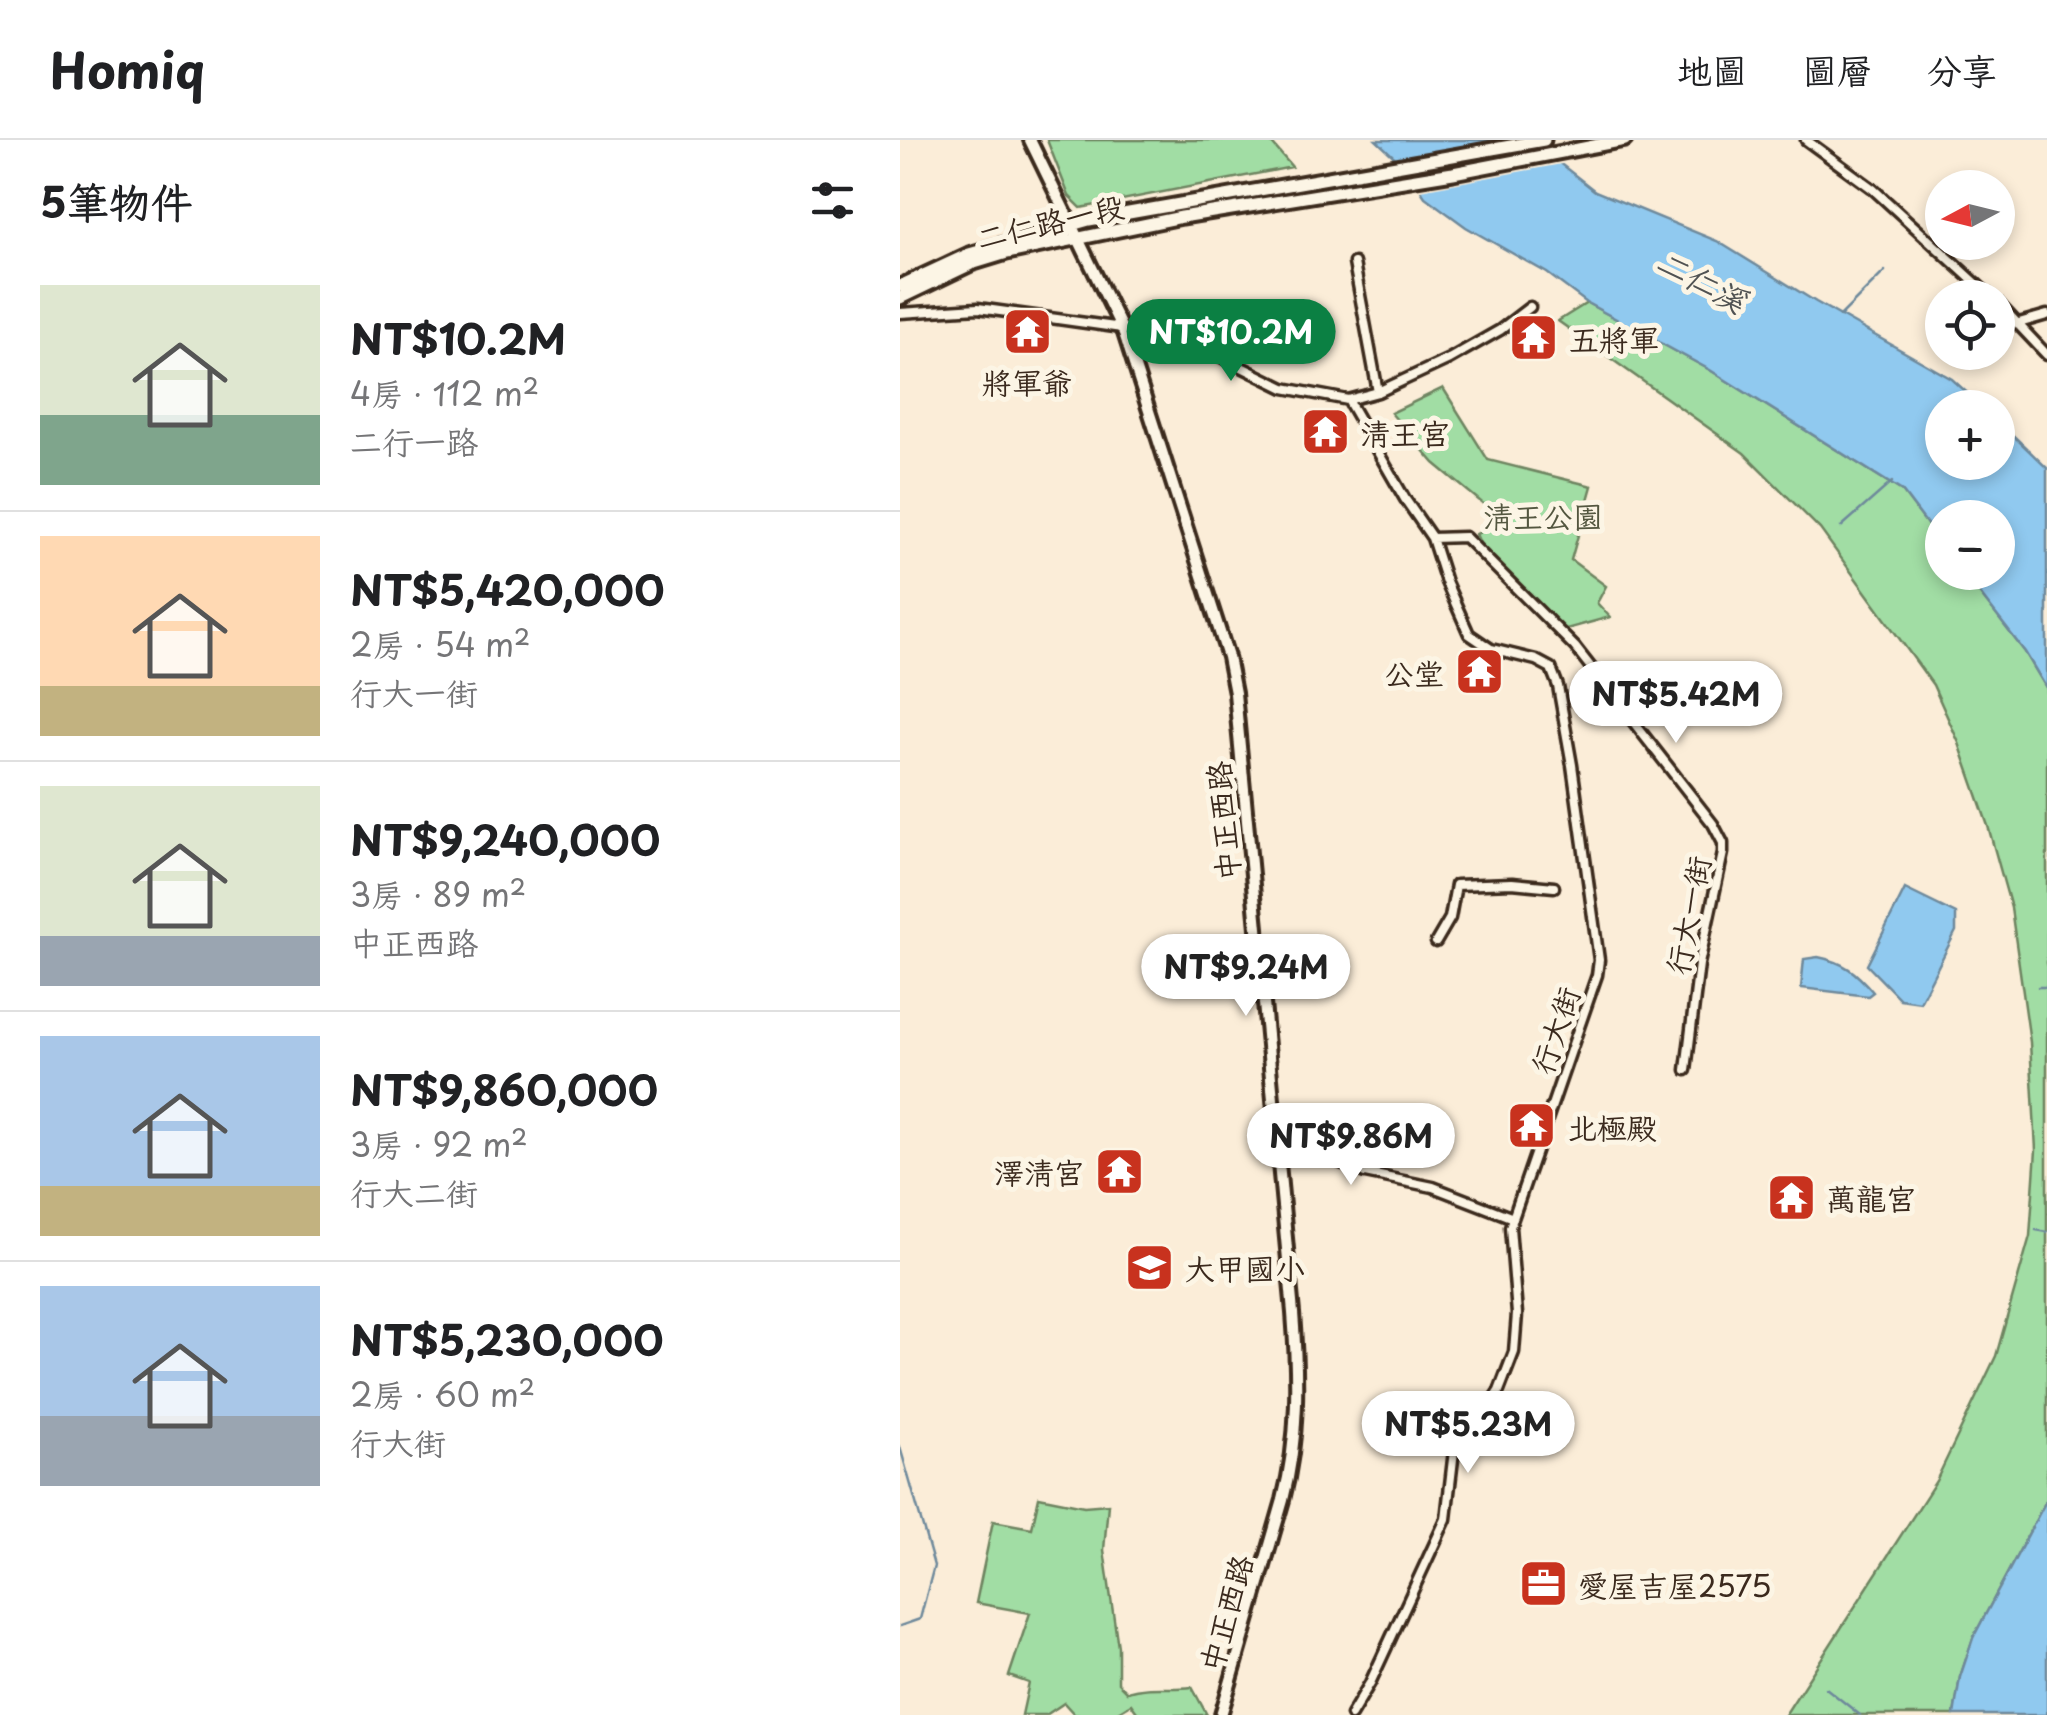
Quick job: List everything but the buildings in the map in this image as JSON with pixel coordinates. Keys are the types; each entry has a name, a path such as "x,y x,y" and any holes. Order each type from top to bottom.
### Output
{"main road":[{"name":"二仁路一段","path":"900,286 968,254 1215,196 1544,140"},
{"name":"二仁路一段","path":"900,298 971,264 1073,232 1453,173 1625,140"}],"street":[{"name":"中正西路","path":"1030,140 1122,328 1232,673 1297,1358 1296,1422 1284,1500 1220,1715"},
{"path":"1808,141 1872,189 1973,280"},
{"path":"1354,263 1378,392"},
{"path":"900,313 978,308 1122,328 1202,348 1284,388 1348,400 1378,392 1449,358 1500,330 1530,307"},
{"path":"2018,322 2047,315"},
{"path":"2015,319 2047,355"},
{"name":"行大街","path":"1348,400 1432,538 1469,634 1491,649 1536,660 1551,668 1569,746 1599,960 1597,976 1513,1218 1510,1238 1517,1314 1514,1352 1499,1391 1455,1442 1446,1520 1370,1683 1351,1715"},
{"name":"行大一街","path":"1432,538 1465,537 1552,622 1695,799 1720,836 1723,853 1699,964 1686,1070"},
{"path":"1436,942 1450,918 1456,885 1512,883 1554,887"},
{"path":"1278,1146 1302,1150 1365,1173 1433,1188 1513,1218"}],"green space":[{"path":"1047,140 1269,140 1292,167 1081,208 1069,196"},
{"path":"1587,303 1710,370 1902,491 1925,521 1925,590 1977,590 2025,652 2047,689 2047,1499 1973,1638 1960,1677 1954,1715 1785,1715 1936,1481 1996,1356 2030,1236 2036,1150 2030,1042 2011,908 1988,826 1959,743 1933,685 1820,529 1744,453 1558,321"},
{"name":"清王公園","path":"1443,388 1488,460 1592,486 1571,560 1606,586 1597,603 1610,617 1559,631 1486,557 1476,534 1504,521 1434,463 1391,413"},
{"path":"1039,1497 1084,1506 1108,1504 1104,1550 1118,1647 1118,1683 1127,1692 1192,1687 1207,1715 1139,1715 1131,1704 1113,1715 1075,1715 1064,1703 1046,1715 1022,1715 1029,1683 1009,1676 1030,1613 976,1603 993,1521 1032,1528"}],"water":[{"name":"二仁溪","path":"1376,140 1530,140 1595,191 1717,241 1925,364 1925,370 1936,370 1952,379 1964,390 1925,390 1925,480 2015,480 2015,437 2047,468 2047,689 2025,652 1977,590 2015,590 2015,500 1925,500 1925,521 1902,491 1710,370 1587,303 1547,273 1466,227 1425,197 1406,168"},
{"path":"1905,889 1956,914 1956,931 1920,1002 1900,999 1867,965"},
{"path":"1818,957 1849,969 1873,992 1868,996 1801,988 1804,959"},
{"path":"2047,1499 2047,1715 1954,1715 1960,1677 1973,1638"}],"pier":[{"path":"1501,140 1538,140 1567,163 1415,191 1390,160"}],"waterway":[{"path":"1840,316 1885,271"},
{"path":"1841,527 1892,482"},
{"path":"2038,987 2047,987"},
{"path":"2036,1230 2047,1232"},
{"path":"900,1447 934,1566 920,1619 900,1626"},
{"path":"1826,1688 1860,1715"}],"place":[{"name":"將軍爺","path":"1027,332"},
{"name":"五將軍","path":"1534,338"},
{"name":"清王宮","path":"1325,432"},
{"name":"公堂","path":"1479,672"},
{"name":"北極殿","path":"1532,1126"},
{"name":"澤清宮","path":"1119,1171"},
{"name":"萬龍宮","path":"1791,1197"},
{"name":"大甲國小","path":"1150,1267"},
{"name":"愛屋吉屋2575","path":"1543,1584"}]}
